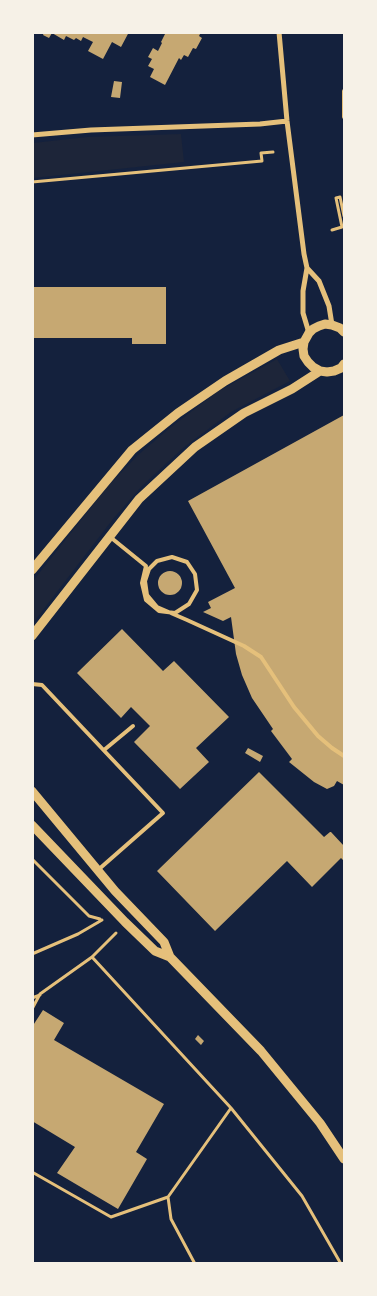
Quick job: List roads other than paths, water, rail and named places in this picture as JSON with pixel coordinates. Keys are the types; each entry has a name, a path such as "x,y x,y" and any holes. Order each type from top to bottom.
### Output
{"street":[{"path":"279,32 287,121 307,268 302,291 306,337 303,349 304,356 313,368 320,371 334,371 341,368 344,364"},
{"path":"32,136 91,130 260,124 287,121"},
{"path":"307,268 319,281 340,328"},
{"path":"32,570 132,450 178,413 225,381 278,350 306,337 313,329 319,326 340,328"},
{"path":"32,636 139,499 195,447 244,413 298,386 320,371"},
{"path":"32,791 115,891 164,942 170,957 261,1052 320,1122 344,1159"},
{"path":"32,825 155,951 170,957"}],"lane":[{"path":"344,91 344,117"},
{"path":"109,536 146,566 142,583 146,600 159,611 175,613 189,604 197,590 196,574 187,562 172,557 157,561 149,569 146,580 147,595 157,607 244,646 262,657 294,707 318,736 344,756"},
{"path":"32,684 42,685 163,813 98,870"},
{"path":"104,750 133,726"}]}
